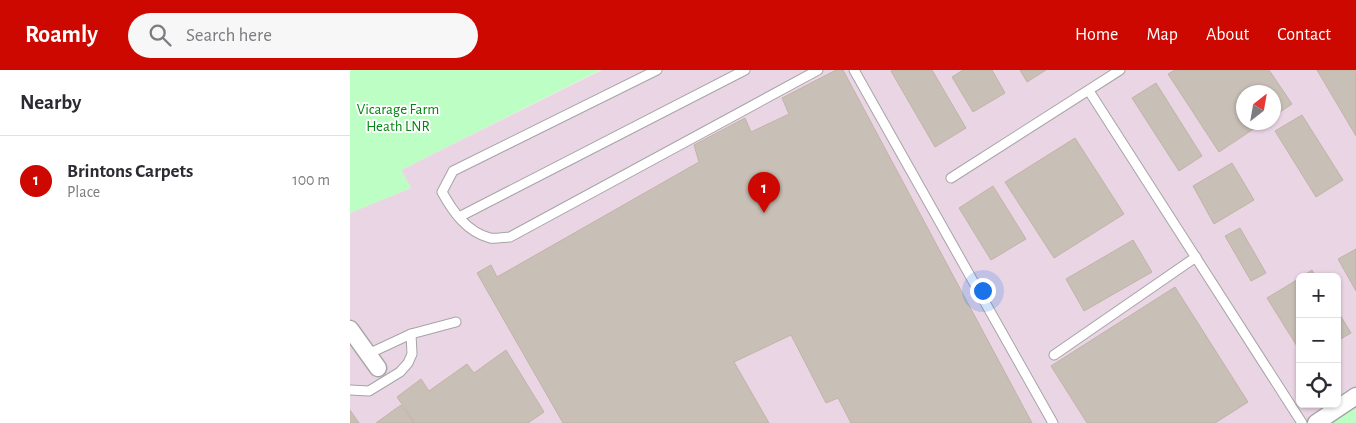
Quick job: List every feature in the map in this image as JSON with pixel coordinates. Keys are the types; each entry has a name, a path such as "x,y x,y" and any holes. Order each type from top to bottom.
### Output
{"street":[{"path":"357,342 378,368"},
{"path":"1316,423 1356,396"}],"lane":[{"path":"657,70 453,171 442,192 452,211 470,228 491,238 510,237 818,70"},
{"path":"459,218 745,70"},
{"path":"854,70 1053,423"},
{"path":"951,178 1090,91 1120,70"},
{"path":"1090,91 1302,423"},
{"path":"1054,355 1196,257"},
{"path":"357,342 411,334 456,322"},
{"path":"350,390 369,391 400,372 408,363 412,354 411,334"}],"shaded area":[{"path":"602,70 1356,70 1356,396 1341,406 1341,273 1296,273 1296,408 1338,408 1316,423 350,423 350,213 411,188 401,170"}],"green space":[{"name":"Vicarage Farm Heath LNR","path":"350,70 600,70 401,170 411,188 350,213"},
{"path":"1356,396 1356,423 1316,423 1341,408"}],"building":[{"path":"836,70 843,70 1032,423 851,423 838,398 826,403 791,335 734,362 769,423 563,423 477,273 491,265 497,277 699,162 694,145 745,118 751,132 789,114 782,98"},
{"path":"932,70 966,128 935,147 891,71"},
{"path":"963,70 992,70 1005,93 973,112 952,77"},
{"path":"1020,70 1046,70 1027,82"},
{"path":"1175,70 1269,70 1279,85 1236,85 1236,130 1252,130 1219,152 1168,74"},
{"path":"1317,70 1356,70 1356,136"},
{"path":"1156,83 1202,156 1179,171 1132,98"},
{"path":"1281,88 1292,104 1281,111"},
{"path":"1302,115 1343,180 1316,197 1275,131 1281,130 1281,127"},
{"path":"1075,138 1124,214 1054,258 1005,182"},
{"path":"1232,163 1254,200 1214,224 1193,186"},
{"path":"993,186 1026,239 991,260 959,208"},
{"path":"1240,228 1266,273 1251,281 1225,236"},
{"path":"1133,240 1152,272 1084,311 1066,279"},
{"path":"1356,249 1356,291 1338,259"},
{"path":"1296,280 1296,345 1267,298"},
{"path":"1175,287 1248,402 1215,423 1087,423 1051,366"},
{"path":"1341,317 1351,333 1341,339"},
{"path":"506,350 544,412 528,423 415,423 397,397 421,379 429,391 467,364 474,373"},
{"path":"401,405 414,423 376,423"},
{"path":"350,410 359,423 350,423"}],"place":[{"name":"Brintons Carpets","path":"764,213"}]}
